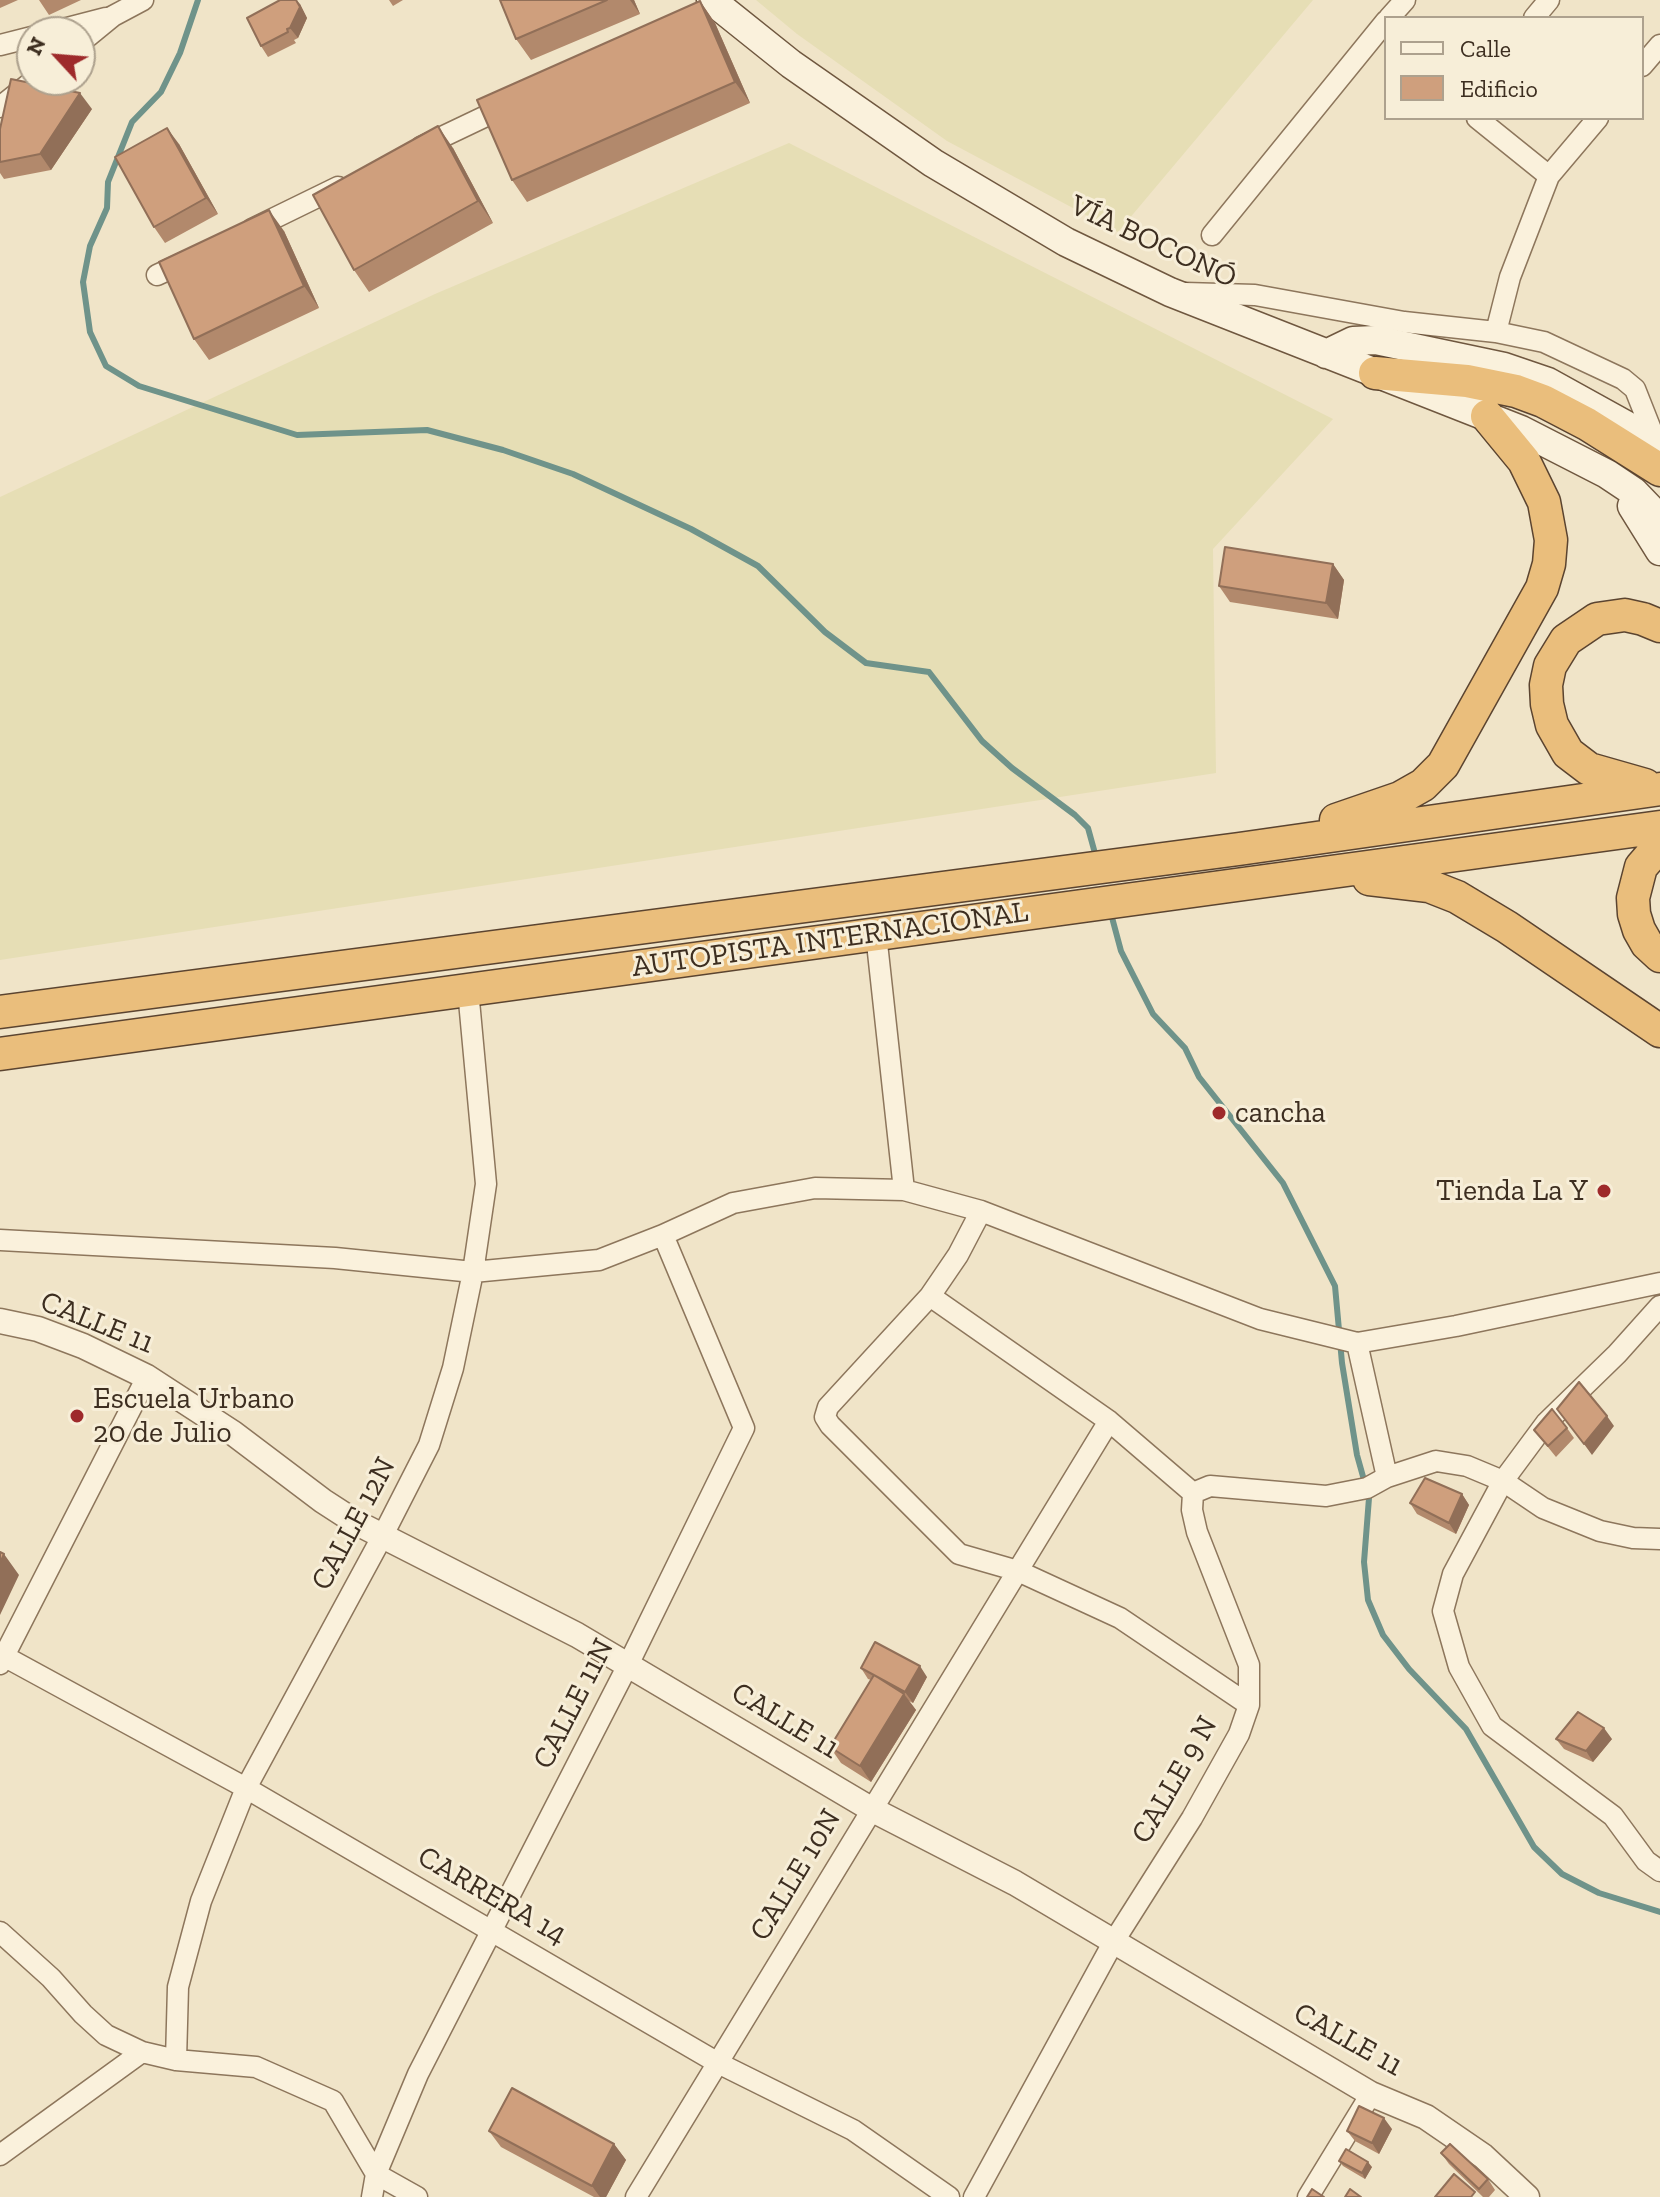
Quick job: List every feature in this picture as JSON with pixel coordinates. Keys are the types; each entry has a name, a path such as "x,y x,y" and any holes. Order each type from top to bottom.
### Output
{"highway":[{"path":"1375,373 1467,381 1516,391 1587,424 1659,452"},
{"path":"1239,849 1400,798 1423,785 1450,754 1538,598 1549,564 1549,526 1537,486 1524,461 1487,416"},
{"path":"1660,626 1636,617 1617,615 1597,619 1582,627 1566,640 1556,655 1548,675 1546,695 1555,733 1575,760 1602,774 1660,789"},
{"name":"AUTOPISTA INTERNACIONAL","path":"0,1012 1239,849 1660,789"},
{"name":"AUTOPISTA INTERNACIONAL","path":"0,1054 1660,827"},
{"path":"1660,845 1638,874 1633,906 1643,937 1660,956"},
{"path":"1302,875 1404,882 1447,892 1507,927 1660,1031"}],"main road":[{"name":"VÍA BOCONÓ","path":"708,7 933,163 1066,242 1170,292 1487,416 1567,452 1634,492 1660,519"},
{"path":"1326,354 1353,341 1376,340 1504,367 1548,382 1612,416 1659,452"},
{"name":"VÍA BOCONÓ","path":"1607,474 1636,511 1660,551"}],"street":[{"path":"96,30 113,16 143,0"},
{"path":"1536,16 1549,0"},
{"path":"96,20 113,16"},
{"path":"1212,235 1384,28"},
{"path":"1644,64 1660,45"},
{"path":"0,107 16,94"},
{"path":"398,159 525,97"},
{"path":"1479,120 1549,176"},
{"path":"1496,332 1510,277 1549,176 1596,120"},
{"path":"227,241 355,179"},
{"path":"157,275 199,255"},
{"path":"1170,292 1255,295 1404,322 1524,337 1563,350 1623,379 1635,389 1659,452"},
{"path":"1548,382 1563,350"},
{"path":"876,934 904,1190"},
{"name":"CALLE 12N","path":"176,2060 178,1987 201,1901 246,1788 429,1445 453,1368 473,1272 486,1184 468,990"},
{"path":"0,1240 335,1258 473,1272 599,1260 733,1203 815,1188 904,1190 981,1211 1260,1319 1357,1343 1456,1326 1660,1283"},
{"path":"981,1211 958,1255 930,1296 828,1407 825,1417 959,1554 1018,1571 1120,1618 1249,1705"},
{"name":"CALLE 11N","path":"372,2197 376,2174 418,2074 628,1665 744,1428 663,1235"},
{"path":"930,1296 1109,1421 1193,1493 1210,1486 1326,1496 1367,1488 1387,1477 1436,1461 1467,1466 1503,1481 1543,1508 1600,1531 1633,1538 1660,1539"},
{"path":"1660,1306 1617,1354 1546,1423 1503,1481 1453,1574 1443,1611 1459,1667 1492,1726 1613,1816 1646,1861 1660,1871"},
{"name":"CALLE 11","path":"0,1321 38,1329 83,1346 147,1377 233,1433 323,1501 382,1537 540,1615 871,1809 1015,1883 1371,2094 1426,2117 1483,2156 1527,2197"},
{"path":"1357,1343 1387,1477"},
{"path":"1,1658 147,1377"},
{"name":"CALLE 10N","path":"636,2197 1109,1421"},
{"name":"CALLE 9 N","path":"974,2197 1114,1941 1199,1806 1239,1734 1249,1705 1249,1665 1197,1532 1192,1510 1193,1493"},
{"name":"CARRERA 14","path":"1,1658 246,1788 718,2063 853,2130 949,2197"},
{"path":"0,1932 51,1978 106,2035 142,2052 176,2060 256,2067 333,2101 376,2174 417,2197"},
{"path":"0,2155 19,2138 142,2052"},
{"path":"1308,2197 1371,2094"}],"shaded area":[{"path":"756,0 1313,0 1118,232 947,141 797,34"},
{"path":"789,143 1333,419 1213,549 1216,773 0,960 0,497 435,294"}],"building":[{"path":"280,0 296,0 300,7 288,32 261,46 247,18"},
{"path":"500,0 607,0 516,39"},
{"path":"700,1 735,82 512,180 477,100"},
{"path":"11,79 16,80 16,96 78,96 40,154 0,162 0,129"},
{"path":"438,126 478,201 354,270 313,195"},
{"path":"167,128 206,198 154,227 115,157"},
{"path":"269,210 304,286 194,339 159,262"},
{"path":"1225,547 1333,564 1326,603 1219,586"},
{"path":"1579,1382 1607,1416 1584,1444 1557,1409"},
{"path":"1552,1409 1567,1428 1548,1446 1534,1430"},
{"path":"1425,1478 1462,1494 1449,1523 1410,1503"},
{"path":"875,1642 920,1666 905,1692 861,1668"},
{"path":"874,1675 904,1694 860,1766 830,1747"},
{"path":"1578,1712 1604,1728 1586,1751 1556,1739"},
{"path":"512,2088 614,2144 592,2186 489,2131"},
{"path":"1359,2106 1384,2118 1372,2143 1347,2131"},
{"path":"1450,2144 1488,2179 1479,2189 1441,2153"},
{"path":"1346,2149 1368,2162 1362,2173 1339,2161"},
{"path":"1454,2174 1475,2192 1471,2197 1435,2197"},
{"path":"1312,2189 1324,2197 1307,2197"},
{"path":"1350,2189 1361,2197 1345,2197"}],"waterway":[{"path":"198,0 180,53 161,92 132,122 108,182 107,208 90,246 83,282 90,332 106,366 139,386 297,435 427,430 503,450 573,474 691,529 758,566 825,632 866,663 929,672 982,741 1088,828 1096,857"},
{"path":"1110,910 1121,951 1153,1014 1185,1048 1199,1077 1283,1183 1335,1286 1342,1363 1357,1455 1369,1498 1364,1562 1368,1600 1383,1635 1409,1669 1466,1729 1534,1847 1562,1874 1599,1893 1660,1912"}],"place":[{"name":"cancha","path":"1219,1113"},
{"name":"Tienda La Y","path":"1604,1191"},
{"name":"Escuela Urbano 20 de Julio","path":"77,1416"}]}
